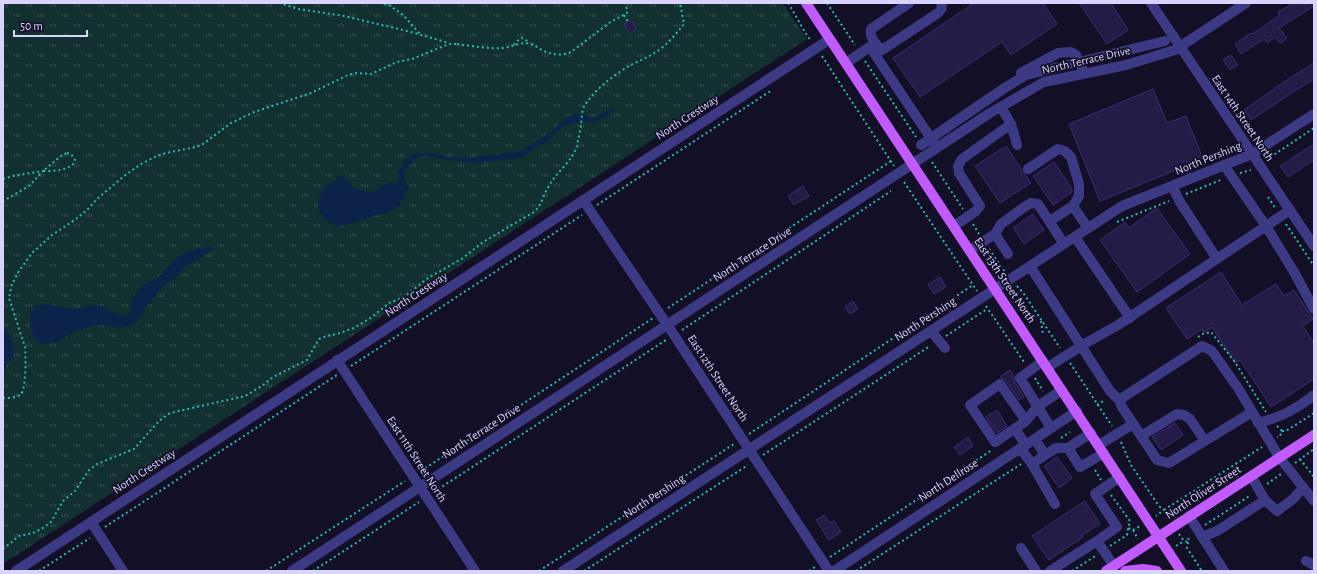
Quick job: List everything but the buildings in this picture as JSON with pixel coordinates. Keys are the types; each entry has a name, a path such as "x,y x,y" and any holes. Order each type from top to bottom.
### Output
{"main road":[{"name":"East 13th Street North","path":"806,3 1077,411 1181,571"},
{"name":"North Oliver Street","path":"1110,568 1314,434"},
{"path":"1125,571 1143,569 1157,571"}],"street":[{"path":"909,3 871,29 870,35 873,45 938,148"},
{"path":"873,45 882,50 886,48 941,11 941,3"},
{"name":"East 14th Street North","path":"1151,3 1314,246"},
{"name":"North Terrace Drive","path":"292,571 1001,107 1044,82 1126,65 1175,50 1246,3"},
{"name":"North Crestway","path":"16,571 830,39"},
{"path":"1033,70 1079,62 1165,41"},
{"path":"846,63 873,45"},
{"path":"921,145 930,136 1058,53 1071,52 1076,55 1084,74"},
{"path":"1033,70 1040,84"},
{"path":"1001,107 1011,124 1017,145"},
{"name":"North Pershing","path":"563,571 995,289 1033,270 1064,244 1122,206 1252,154 1314,114"},
{"path":"954,226 976,211 980,206 959,173 958,166 962,159 1011,124"},
{"path":"1028,169 1058,149 1065,151 1071,157 1079,184 1079,196 1073,206 1050,221"},
{"path":"1224,165 1266,226 1294,272 1314,309"},
{"path":"1172,186 1217,259"},
{"name":"East 12th Street North","path":"583,200 674,335 829,571"},
{"path":"970,250 995,234 1001,224 1031,203 1038,204 1064,244"},
{"path":"1073,206 1088,228"},
{"path":"1051,428 1020,378 1030,371 1082,346 1130,318 1290,210"},
{"path":"995,234 1008,254"},
{"path":"1075,237 1130,318"},
{"path":"1033,270 1157,460 1169,463 1252,412"},
{"path":"931,331 942,344"},
{"path":"1116,398 1202,346 1212,351 1238,388 1279,458 1314,502"},
{"name":"East 11th Street North","path":"337,360 475,571"},
{"path":"1026,421 1000,384 970,404 995,442 1026,421 1037,407 1062,390"},
{"path":"1258,423 1273,419 1298,407 1314,395"},
{"name":"North Dellrose","path":"834,571 1077,411"},
{"path":"1141,436 1178,414 1184,415 1190,419 1205,441"},
{"path":"1072,445 1080,467 1133,424"},
{"path":"1014,429 1030,462 1055,504"},
{"path":"1030,462 1056,448 1072,445 1091,433"},
{"path":"1035,439 1044,455"},
{"path":"1251,476 1260,489 1265,500 1277,511 1293,499 1303,488"},
{"path":"1050,571 1117,527 1095,494 1120,477"},
{"path":"1200,533 1216,531 1265,500"},
{"path":"1189,516 1224,571"},
{"path":"91,522 123,571"},
{"path":"1097,541 1110,568"},
{"path":"1021,548 1036,571"}],"path":[{"path":"279,3 298,9 344,16 449,43 487,48 505,48 525,43 531,44"},
{"path":"378,3 389,5 403,15 421,35"},
{"path":"513,46 521,37 544,51 559,55 572,52 609,23 627,13 625,3"},
{"path":"3,549 20,536 33,533 51,522 63,501 75,491 89,470 97,464 134,449 159,420 170,413 246,396 273,377 307,360 319,339 354,328 372,317 389,303 404,297 428,278 462,258 483,242 534,212 540,207 552,180 572,157 576,148 581,124 581,114 586,102 607,81 629,66 657,52 674,37 684,24 680,3"},
{"path":"788,3 797,16 804,31 817,48 1048,399"},
{"path":"624,15 628,22"},
{"path":"3,398 17,396 21,394 24,389 26,351 9,298 12,284 19,271 32,253 52,235 87,210 97,199 124,176 141,164 157,156 203,144 221,129 254,112 311,93 348,75 356,73 372,74 397,62 412,59 449,44 457,44"},
{"path":"39,571 776,87"},
{"path":"1112,225 1250,170 1314,128"},
{"path":"3,180 13,176 43,171 69,168 74,163 74,156 67,153 62,155 43,171 29,186 3,201"},
{"path":"266,571 891,162"},
{"path":"313,571 572,403 891,191"},
{"path":"1017,287 1033,270"},
{"path":"539,571 973,285"},
{"path":"584,571 756,459 942,344 988,309"},
{"path":"1041,320 1043,335"},
{"path":"1197,337 1211,332 1235,362 1263,408 1282,431"},
{"path":"1097,405 1116,398"},
{"path":"1282,431 1286,431 1314,413"},
{"path":"1062,420 1070,432 1072,445"},
{"path":"1188,542 1184,541 1164,510 1280,436 1282,431"},
{"path":"1059,440 1070,432"},
{"path":"809,571 998,446"},
{"path":"1202,571 1187,548 1189,534 1200,533 1314,449"},
{"path":"1300,459 1314,477"},
{"path":"1089,461 1105,487 1130,521 1128,528 1133,530"},
{"path":"856,571 1030,462"}],"green space":[{"path":"3,3 783,3 807,39 3,564"}],"water":[{"path":"615,108 613,112 594,123 578,122 563,126 545,143 535,148 522,158 476,163 427,156 417,157 404,172 404,178 408,188 400,204 390,212 374,215 368,219 337,227 329,222 320,213 318,205 321,194 328,185 342,176 351,183 351,187 359,190 374,191 386,184 398,182 399,169 405,159 415,154 433,153 449,157 466,158 519,152 552,131 568,116 575,114 594,118"},
{"path":"212,246 213,248 198,260 182,268 180,273 165,285 147,306 137,322 124,328 102,325 91,326 69,334 62,340 44,344 41,344 36,340 30,326 30,312 37,306 48,305 73,309 99,305 106,306 110,311 117,314 128,314 135,294 144,284 160,275 179,256 188,252"},
{"path":"3,326 8,332 11,340 13,356 6,366 3,377"}]}
